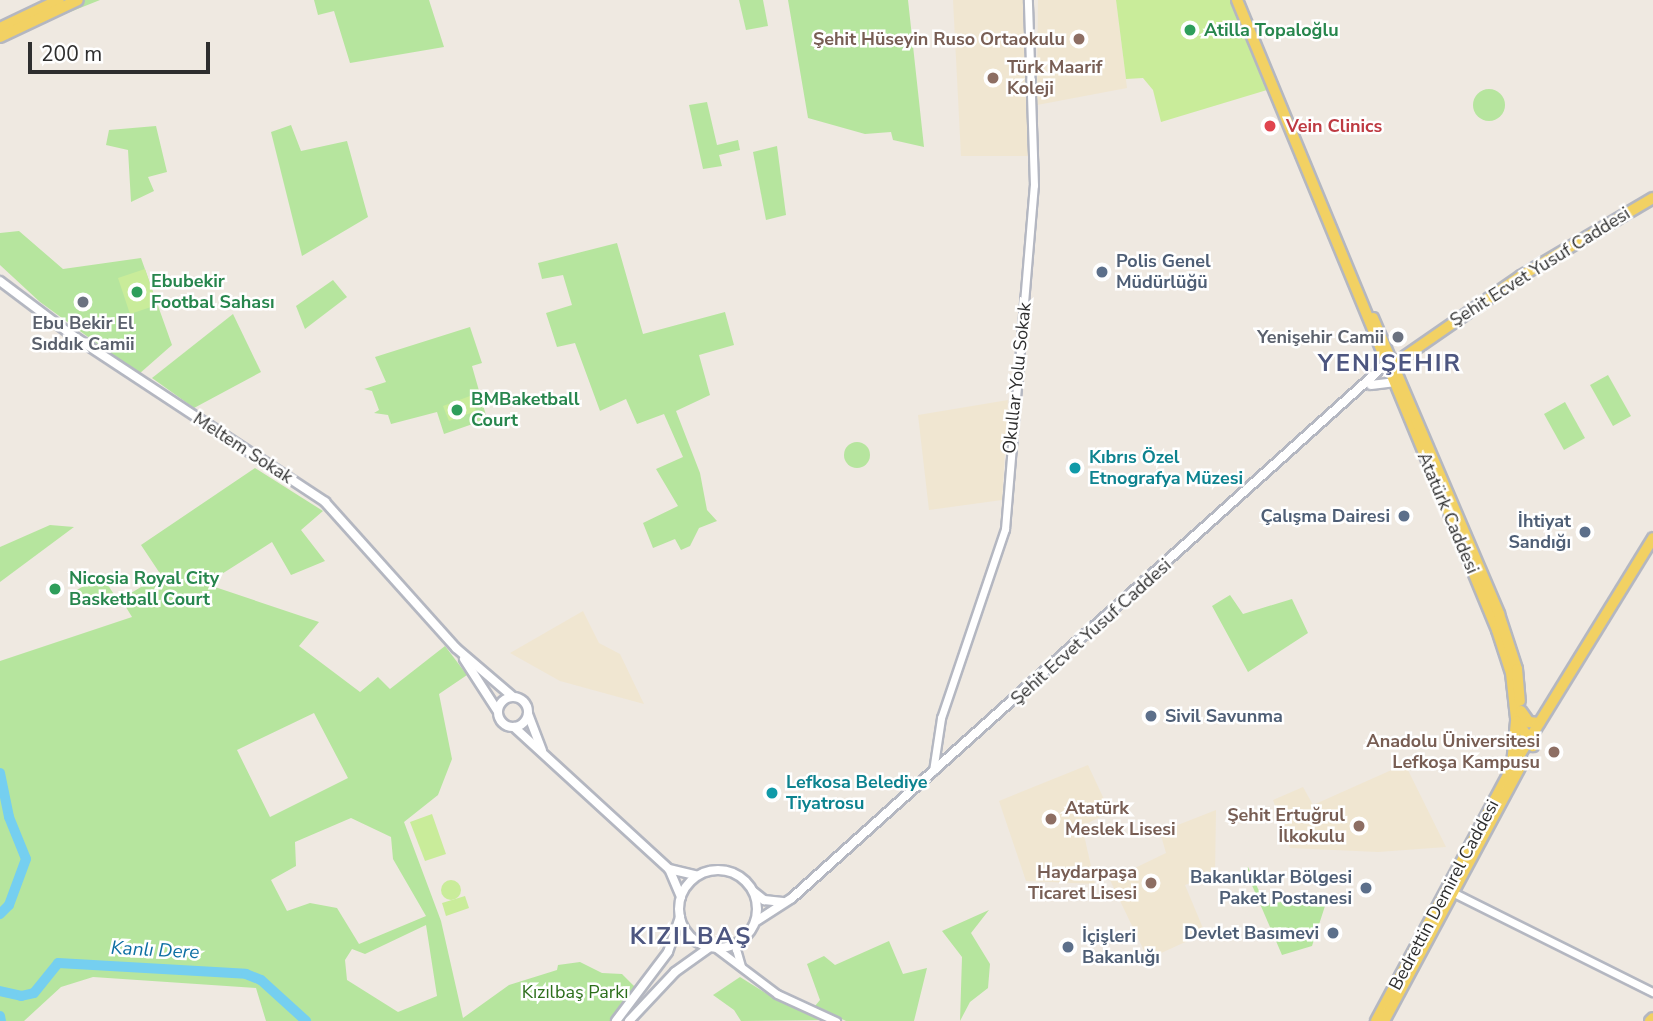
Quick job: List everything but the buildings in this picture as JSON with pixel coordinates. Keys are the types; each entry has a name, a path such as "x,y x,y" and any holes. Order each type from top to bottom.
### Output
{"main road":[{"path":"0,28 59,0"},
{"path":"0,37 78,0"},
{"name":"Atatürk Caddesi","path":"1237,0 1397,381 1497,630 1511,673 1519,714 1532,741"},
{"name":"Şehit Ecvet Yusuf Caddesi","path":"755,922 786,902 946,761 1367,386 1376,373 1607,222 1653,198"},
{"name":"Meltem Sokak","path":"0,281 69,333 325,502 456,648 512,696"},
{"path":"1367,386 1397,381 1405,354 1383,348 1376,373"},
{"path":"1367,386 1390,365"},
{"name":"Bedrettin Demirel Caddesi","path":"1384,1021 1532,741 1653,538"},
{"name":"Meltem Sokak","path":"456,648 497,710"},
{"path":"543,754 523,701 512,696 502,700 497,710 503,724 514,727 543,754 669,869 681,897 680,917 663,960 616,1021"},
{"name":"Bedrettin Demirel Caddesi","path":"1376,1021 1453,890 1511,769 1532,741 1539,723 1558,699"},
{"path":"514,727 528,714"},
{"path":"1519,714 1529,722 1539,723"},
{"path":"1511,769 1519,714"},
{"path":"669,869 697,875 729,871 764,901 786,902"},
{"path":"681,897 697,875"},
{"path":"629,1021 675,972 713,947 740,942 755,922 753,892"},
{"path":"680,917 690,936 713,947"}],"street":[{"name":"Okullar Yolu Sokak","path":"933,771 944,708 1005,529 1034,185 1028,0"},
{"path":"936,745 946,761"},
{"path":"1453,890 1472,903 1653,992"},
{"path":"740,942 736,949 741,967"},
{"path":"713,947 777,993 836,1021"}],"shaded area":[{"name":"Türk Maarif Koleji","path":"953,0 1028,0 1030,156 961,156"},
{"name":"Şehit Hüseyin Ruso Ortaokulu","path":"1038,0 1116,0 1127,88 1037,105"},
{"path":"1008,400 1002,500 929,510 918,415"},
{"path":"583,611 599,643 620,654 644,704 560,681 510,653"},
{"name":"Şehit Ertuğrul İlkokulu","path":"1405,764 1446,847 1378,852 1290,848 1273,800 1303,787 1313,805"},
{"name":"Atatürk Meslek Lisesi","path":"1088,765 1110,812 1082,826 1095,884 1026,881 999,801"},
{"name":"Haydarpaşa Ticaret Lisesi","path":"1216,810 1215,874 1185,885 1205,933 1148,959 1110,880 1166,853 1160,832"}],"green space":[{"path":"80,0 100,0 35,26 48,16"},
{"path":"314,0 429,0 444,47 350,63 334,11 318,15"},
{"path":"739,0 763,0 768,26 746,30"},
{"path":"788,0 908,0 924,147 893,140 891,132 865,134 808,118"},
{"path":"1116,0 1230,0 1267,90 1161,122 1153,90 1143,78 1126,79"},
{"path":"1489,89 1500,94 1505,105 1500,116 1489,121 1478,116 1473,105 1478,94"},
{"path":"707,102 717,145 738,140 740,150 719,155 722,166 703,169 689,105"},
{"path":"291,125 301,151 347,141 368,217 302,256 271,132"},
{"path":"156,126 167,172 148,177 154,191 131,202 128,150 106,145 109,130"},
{"path":"777,146 786,215 766,220 753,152"},
{"path":"19,231 63,269 141,258 172,345 139,374 40,302 0,265 0,233"},
{"path":"617,243 643,334 725,312 734,345 699,355 710,395 676,411 700,473 707,510 717,521 699,528 690,546 681,550 675,539 653,548 643,523 678,506 656,469 683,457 664,414 637,424 626,399 600,411 575,343 557,347 546,313 572,305 563,275 542,279 538,263"},
{"name":"Ebubekir Footbal Sahası","path":"145,269 157,305 130,314 118,278"},
{"path":"333,280 347,297 305,329 296,306"},
{"path":"233,314 261,372 194,408 152,378"},
{"path":"470,327 482,363 472,366 487,419 444,434 437,412 391,424 388,415 374,413 379,410 372,391 364,389 386,382 375,357"},
{"path":"1608,375 1631,416 1613,426 1590,385"},
{"path":"470,396 476,411 449,421 443,406"},
{"path":"1565,402 1585,438 1564,450 1544,414"},
{"path":"857,442 867,445 870,455 867,465 857,468 847,465 844,455 847,445"},
{"name":"Kızılbaş Parkı","path":"255,468 323,511 301,530 325,561 291,575 272,542 206,584 319,622 299,646 360,692 378,677 390,689 445,646 467,675 439,694 452,759 438,795 404,822 441,921 463,1018 509,985 557,970 558,965 580,962 602,973 622,974 634,986 637,992 618,1021 266,1021 256,988 93,977 61,987 24,1021 0,1021 0,661 132,617 121,599 161,575 141,545","holes":["314,713 348,778 270,817 237,750","351,818 391,837 393,859 426,916 359,944 337,908 310,903 287,911 271,880 296,866 295,842","426,925 437,996 398,1012 347,980 345,960 352,949 365,954"]},
{"path":"50,525 74,527 0,582 0,547"},
{"path":"102,576 121,605 110,608 105,592 76,603 73,592"},
{"path":"1230,595 1243,614 1292,599 1308,633 1248,672 1212,606"},
{"path":"432,814 446,854 425,861 410,822"},
{"path":"1248,867 1265,904 1289,901 1325,906 1312,946 1282,955 1245,869"},
{"path":"451,880 458,883 461,890 458,897 451,900 444,897 441,890 444,883"},
{"path":"465,896 469,908 446,916 442,903"},
{"path":"989,910 971,933 990,964 988,988 970,1002 960,1021 962,957 942,931"},
{"path":"889,941 903,974 927,968 914,1021 846,1021 815,1006 820,1000 807,964 824,956 835,965"},
{"path":"740,977 772,997 826,1020 741,1021 734,1010 713,995"}],"waterway":[{"name":"Kanlı Dere","path":"0,773 9,817 26,859 9,905 0,914"},
{"name":"Kanlı Dere","path":"0,991 21,996 34,993 58,963 246,974 261,980 306,1021"},
{"path":"0,1016 1,1021"}],"place":[{"name":"Atilla Topaloğlu","path":"1190,30"},
{"name":"Şehit Hüseyin Ruso Ortaokulu","path":"1079,39"},
{"name":"Türk Maarif Koleji","path":"993,78"},
{"name":"Vein Clinics","path":"1270,126"},
{"name":"Polis Genel Müdürlüğü","path":"1102,272"},
{"name":"Ebubekir Footbal Sahası","path":"137,292"},
{"name":"Ebu Bekir El Sıddık Camii","path":"83,302"},
{"name":"Yenişehir Camii","path":"1398,337"},
{"name":"BMBaketball Court","path":"457,410"},
{"name":"Kıbrıs Özel Etnografya Müzesi","path":"1075,468"},
{"name":"Çalışma Dairesi","path":"1404,516"},
{"name":"İhtiyat Sandığı","path":"1585,532"},
{"name":"Nicosia Royal City Basketball Court","path":"55,589"},
{"name":"Sivil Savunma","path":"1151,716"},
{"name":"Anadolu Üniversitesi Lefkoşa Kampusu","path":"1554,752"},
{"name":"Lefkosa Belediye Tiyatrosu","path":"772,793"},
{"name":"Atatürk Meslek Lisesi","path":"1051,819"},
{"name":"Şehit Ertuğrul İlkokulu","path":"1359,826"},
{"name":"Haydarpaşa Ticaret Lisesi","path":"1151,883"},
{"name":"Bakanlıklar Bölgesi Paket Postanesi","path":"1366,888"},
{"name":"Devlet Basımevi","path":"1333,933"},
{"name":"İçişleri Bakanlığı","path":"1068,947"}],"district":[{"name":"YENIŞEHIR","path":"1390,364"},
{"name":"KIZILBAŞ","path":"691,937"}]}
